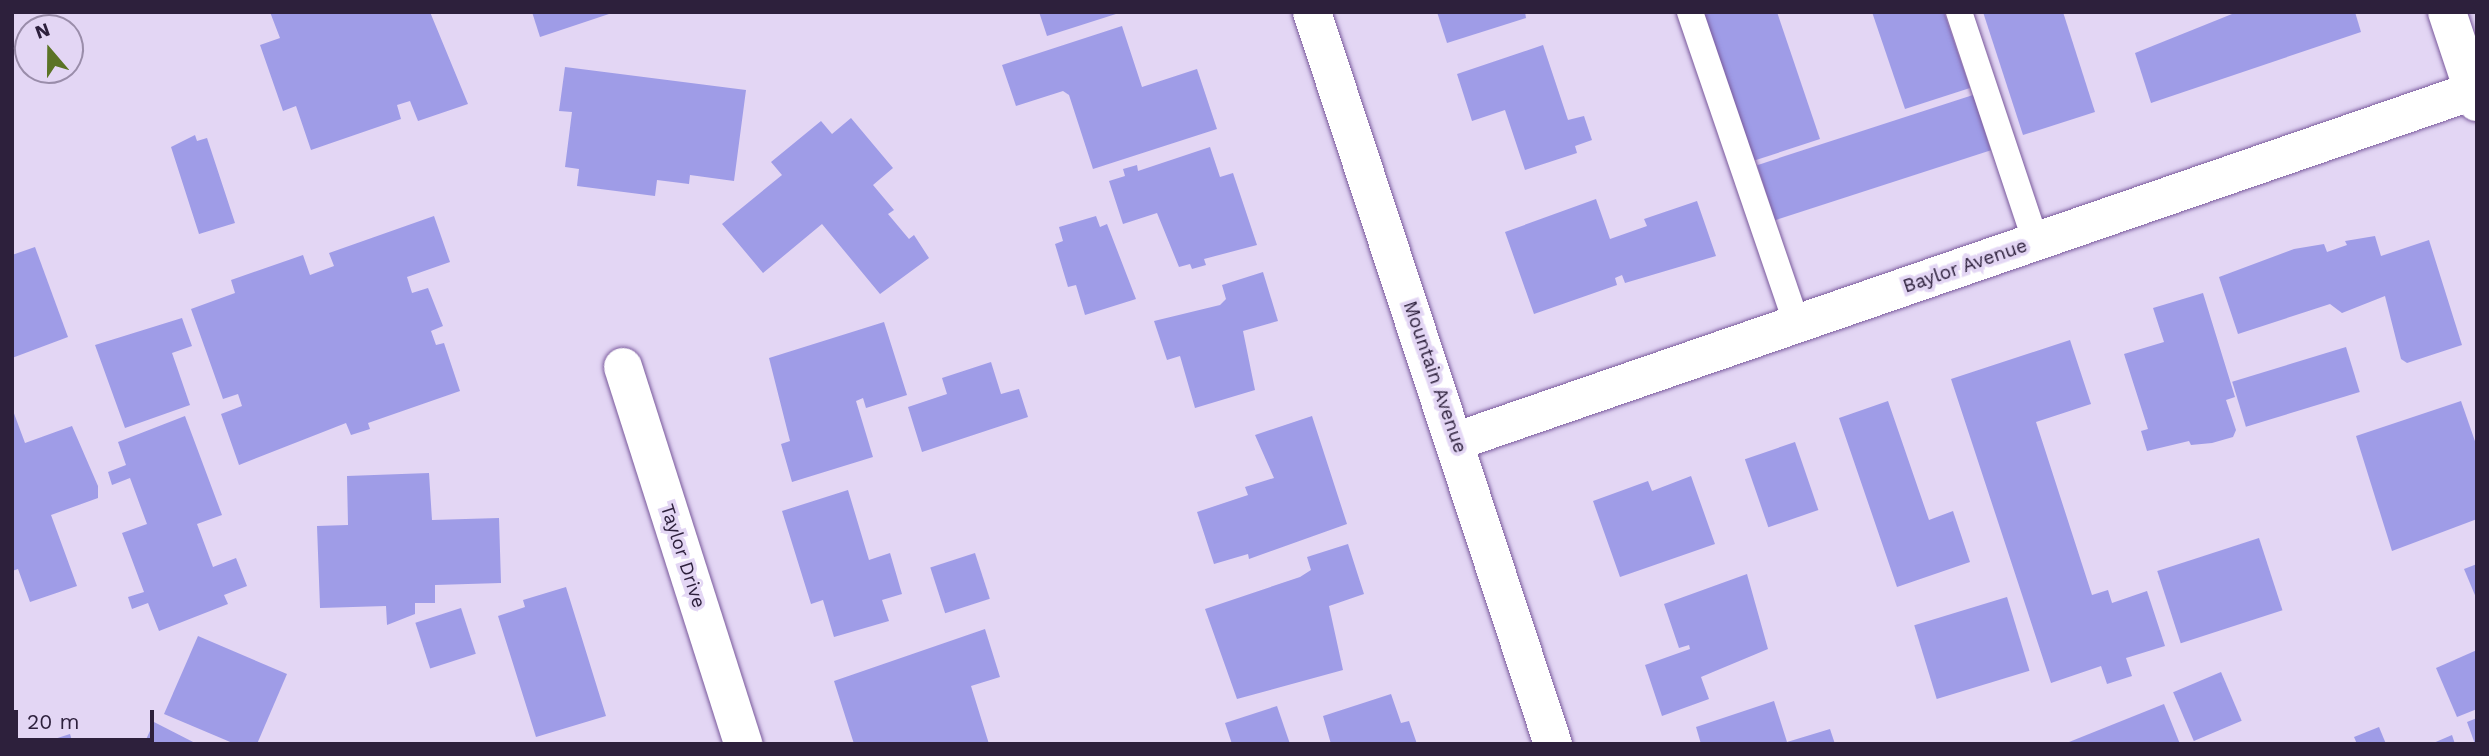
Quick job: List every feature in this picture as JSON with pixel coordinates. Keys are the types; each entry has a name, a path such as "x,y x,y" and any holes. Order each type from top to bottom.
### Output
{"street":[{"name":"Mountain Avenue","path":"1312,12 1457,441 1553,744"},
{"path":"2447,12 2475,97"},
{"name":"Baylor Avenue","path":"1457,441 2036,242 2475,97"},
{"name":"Taylor Drive","path":"623,367 743,744"}],"lane":[{"path":"1690,12 1797,324"},
{"path":"1959,12 2036,242"}],"building":[{"path":"270,12 430,12 468,104 418,121 410,101 397,105 401,119 311,150 296,106 283,111 260,45 280,38"},
{"path":"532,12 612,12 612,13 540,37"},
{"path":"1039,12 1119,12 1119,13 1047,36"},
{"path":"1437,12 1525,12 1526,18 1447,43"},
{"path":"1713,12 1777,12 1820,139 1753,161 1704,15"},
{"path":"1872,12 1944,12 1970,88 1905,109"},
{"path":"1983,12 2063,12 2095,112 2023,135"},
{"path":"2237,12 2355,12 2361,32 2151,103 2135,53"},
{"path":"1122,26 1142,87 1197,69 1217,129 1093,169 1069,95 1063,91 1016,106 1002,65"},
{"path":"1543,45 1568,120 1584,116 1592,140 1575,146 1577,153 1525,170 1505,110 1472,121 1457,74"},
{"path":"565,67 746,90 734,181 690,175 689,184 657,180 655,196 577,186 579,169 565,167 572,112 559,111"},
{"path":"1973,95 1991,150 1775,220 1757,165"},
{"path":"851,118 893,168 873,185 894,210 888,214 909,239 914,235 929,258 880,294 822,224 763,273 722,224 782,175 771,162 821,121 832,134"},
{"path":"195,135 197,141 207,138 235,223 199,234 171,147"},
{"path":"1210,147 1220,177 1233,173 1257,245 1204,259 1206,265 1192,269 1190,264 1179,267 1157,213 1123,224 1109,181 1125,176 1123,169 1137,165 1138,171"},
{"path":"1596,199 1610,239 1647,226 1644,219 1697,201 1716,256 1625,283 1622,275 1615,278 1617,285 1534,314 1505,232"},
{"path":"434,216 450,262 407,277 412,293 428,288 443,326 431,331 436,345 444,343 460,391 368,423 370,429 351,435 346,423 239,465 221,414 242,406 238,394 223,399 191,309 235,293 231,280 303,255 310,275 334,266 329,253"},
{"path":"1096,216 1100,227 1107,224 1136,299 1085,315 1076,285 1068,287 1055,244 1063,241 1059,227"},
{"path":"2375,236 2381,256 2429,240 2462,345 2407,363 2401,359 2385,296 2342,313 2330,304 2238,334 2219,277 2294,249 2324,244 2327,252 2347,245 2345,241"},
{"path":"35,247 68,337 12,358 12,255"},
{"path":"1263,272 1278,321 1243,331 1255,390 1195,408 1180,356 1167,360 1154,321 1220,305 1226,299 1222,285"},
{"path":"2203,293 2235,397 2226,400 2236,430 2233,437 2212,443 2191,445 2189,441 2147,451 2141,431 2148,429 2124,354 2164,342 2153,308"},
{"path":"182,318 192,346 172,353 190,405 125,428 95,345"},
{"path":"884,322 907,395 866,408 863,398 856,401 873,457 792,482 781,444 790,441 769,358"},
{"path":"2070,340 2091,404 2036,422 2092,595 2108,590 2112,603 2147,591 2165,646 2126,658 2132,676 2107,684 2101,666 2051,683 1951,379"},
{"path":"2346,347 2360,392 2246,427 2232,382"},
{"path":"991,362 1001,394 1019,389 1028,417 922,452 908,407 947,394 942,378"},
{"path":"1888,401 1929,520 1953,511 1970,562 1897,587 1839,418"},
{"path":"2461,401 2477,447 2477,519 2392,551 2356,436"},
{"path":"12,408 25,443 72,426 98,486 98,498 51,515 77,586 30,602 18,569 12,571"},
{"path":"185,416 222,515 197,524 213,567 236,558 247,586 224,595 228,604 159,631 148,603 132,609 128,597 144,592 122,533 147,524 130,478 112,485 108,472 126,465 118,442"},
{"path":"1312,416 1347,524 1249,559 1248,554 1214,564 1197,512 1248,495 1245,487 1274,478 1255,435"},
{"path":"1795,442 1818,510 1768,527 1745,459"},
{"path":"429,473 432,520 499,518 501,583 435,585 435,603 415,603 415,614 387,625 386,606 320,608 317,526 348,525 347,476"},
{"path":"1691,476 1715,544 1620,577 1593,501 1648,481 1652,491"},
{"path":"848,490 869,560 890,553 902,594 882,600 889,621 834,637 823,600 811,604 782,511"},
{"path":"2259,538 2282,610 2181,643 2157,571"},
{"path":"1348,544 1364,594 1329,606 1343,670 1237,699 1205,609 1300,577 1311,570 1307,557"},
{"path":"975,553 990,599 945,613 930,568"},
{"path":"2477,564 2477,600 2464,569"},
{"path":"1747,574 1768,649 1701,677 1709,699 1662,716 1645,665 1690,649 1689,645 1679,648 1664,604"},
{"path":"566,587 606,716 536,737 498,616 525,607 523,600"},
{"path":"2007,597 2030,671 1937,699 1914,625"},
{"path":"461,608 476,654 430,668 415,623"},
{"path":"985,629 1000,677 971,686 989,744 854,744 834,681"},
{"path":"198,636 287,674 257,744 235,744 164,714"},
{"path":"2477,650 2477,709 2457,717 2436,668"},
{"path":"2221,672 2242,721 2194,741 2173,692"},
{"path":"1391,694 1401,723 1409,721 1417,744 1331,744 1323,716"},
{"path":"1774,701 1787,742 1830,729 1835,744 1701,744 1696,727"},
{"path":"2164,704 2180,744 2064,744"},
{"path":"1277,706 1290,744 1232,744 1225,723"},
{"path":"2477,718 2477,744 2475,744 2467,722"},
{"path":"154,722 197,744 144,744"},
{"path":"2379,727 2386,744 2357,744 2354,737"},
{"path":"70,734 73,744 42,744 42,743"},
{"path":"2452,735 2455,744 2431,744"}]}
